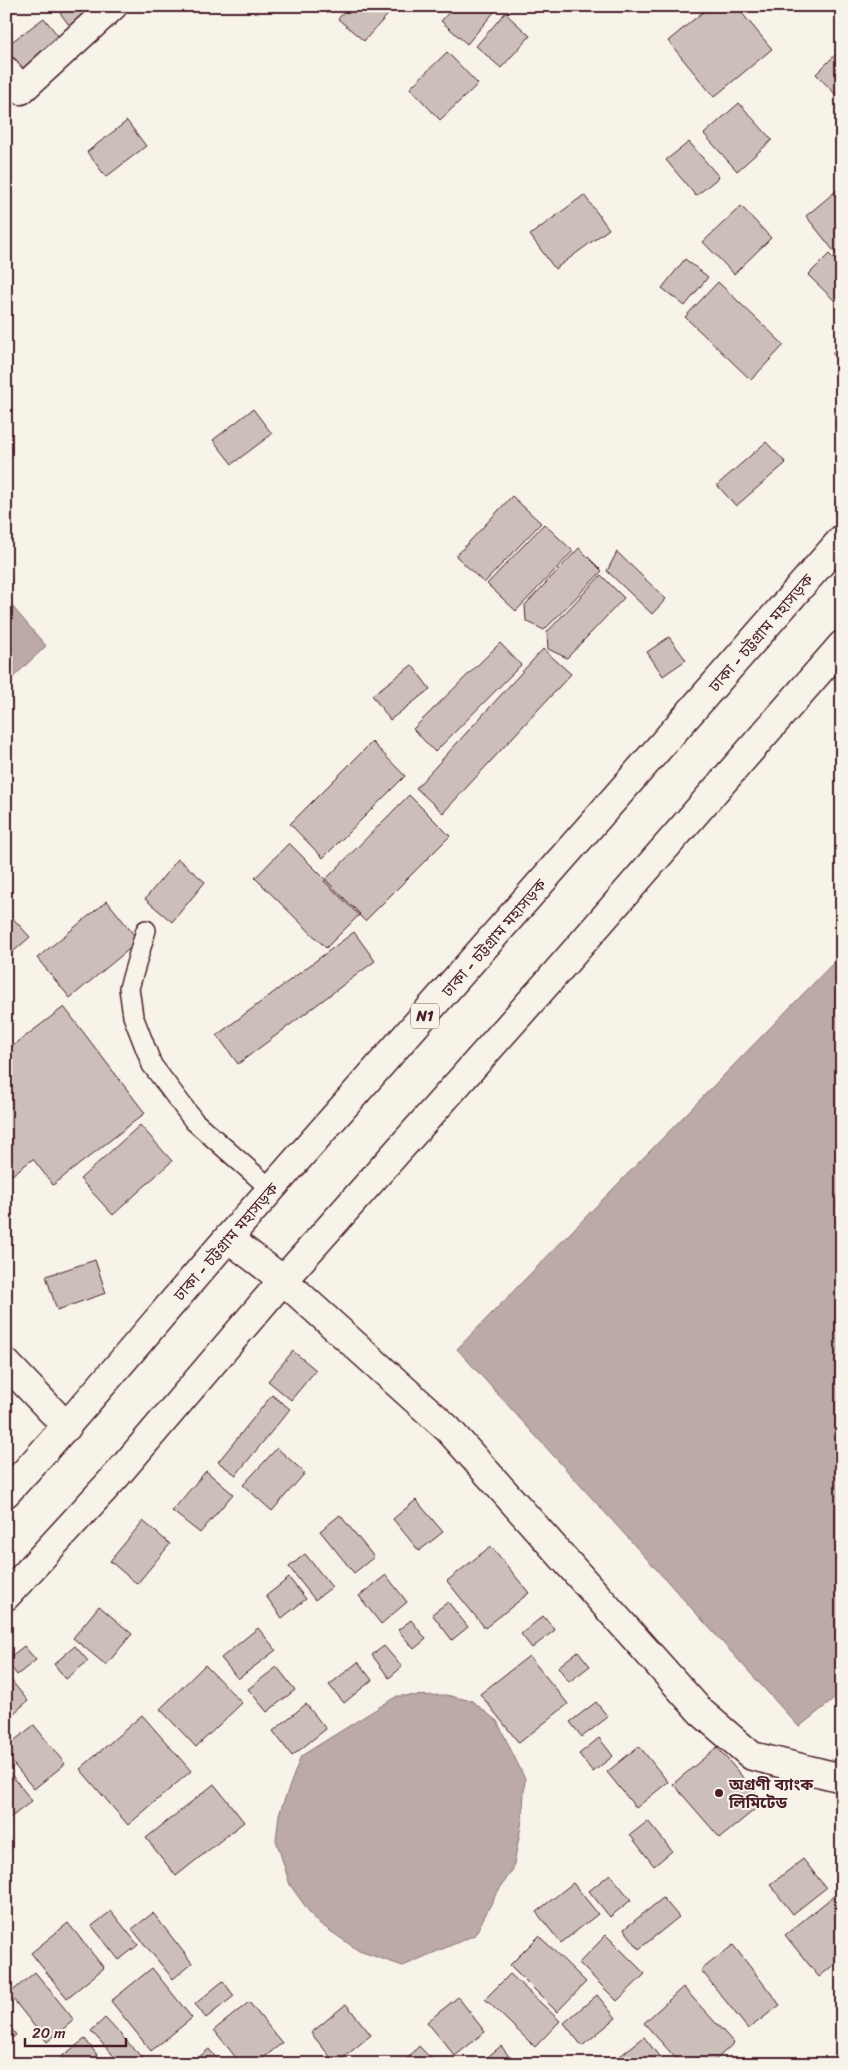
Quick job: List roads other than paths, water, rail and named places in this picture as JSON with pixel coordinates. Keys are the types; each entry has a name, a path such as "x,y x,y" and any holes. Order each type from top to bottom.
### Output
{"main road":[{"path":"6,72 21,90 113,6"},
{"name":"ঢাকা - চট্টগ্রাম মহাসড়ক","path":"6,1493 67,1426 228,1238 842,539"},
{"path":"6,1596 117,1475 283,1280 549,981 842,645"},
{"path":"228,1238 283,1280 448,1430 701,1712 752,1756 842,1778"},
{"path":"6,1363 67,1426"}],"lane":[{"path":"146,930 129,988 133,1016 152,1065 194,1121 272,1190"}],"place":[{"name":"অগ্রণী ব্যাংক লিমিটেড","path":"719,1793"}]}
